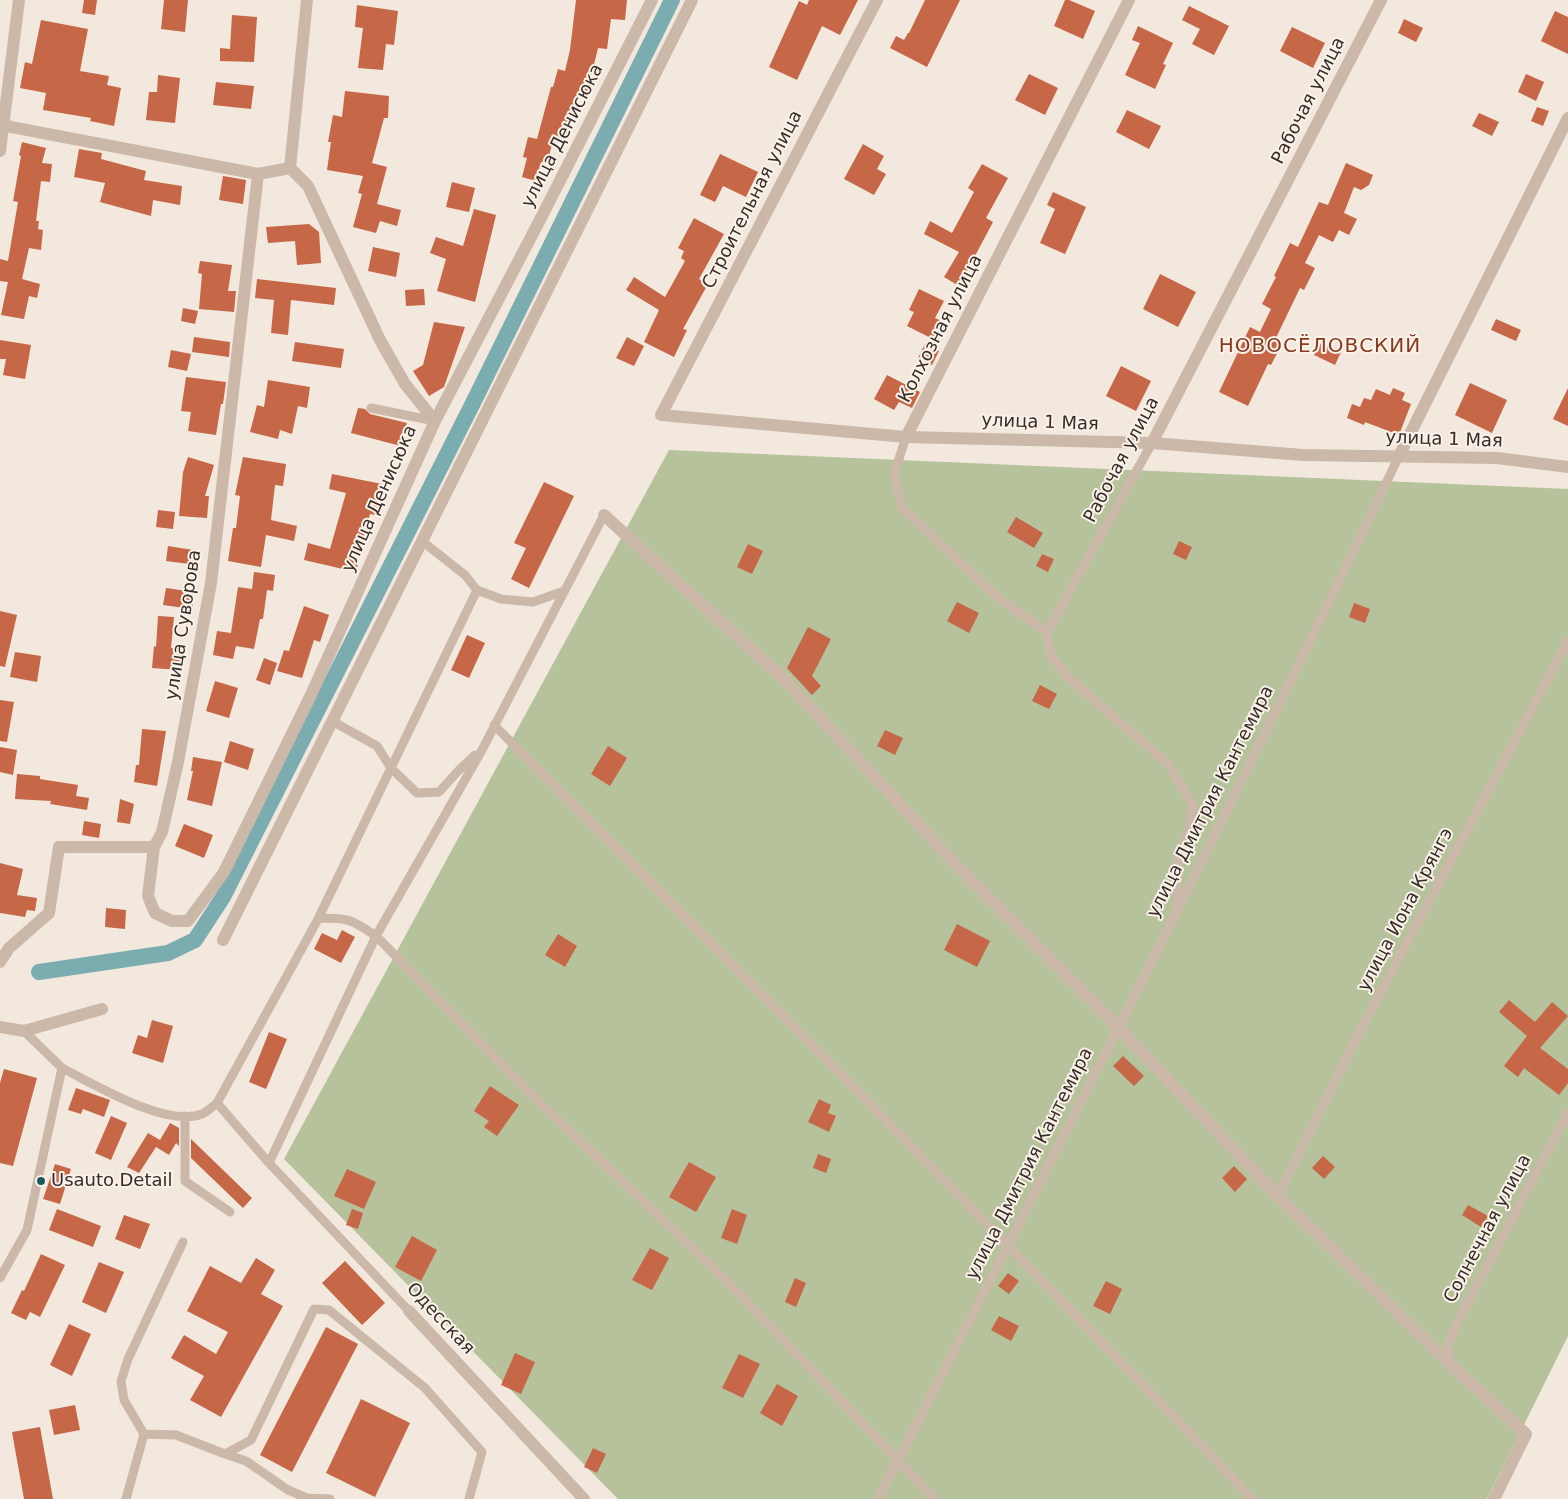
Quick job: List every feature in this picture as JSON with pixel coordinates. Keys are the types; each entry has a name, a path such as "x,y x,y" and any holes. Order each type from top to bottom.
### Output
{"street":[{"path":"0,151 20,0"},
{"path":"290,168 307,0"},
{"name":"улица Денисюка","path":"154,847 148,896 156,913 172,921 188,921 224,872 310,697 435,420 652,0"},
{"path":"223,940 692,0"},
{"name":"Строительная улица","path":"661,415 876,0"},
{"name":"Колхозная улица","path":"906,437 1129,0"},
{"name":"Рабочая улица","path":"1152,443 1381,0"},
{"name":"улица Дмитрия Кантемира","path":"1399,456 1568,118"},
{"path":"2,125 258,174 290,168"},
{"path":"290,168 308,186 380,340 405,384 435,420"},
{"name":"улица Суворова","path":"154,847 162,832 178,762 211,584 258,174"},
{"name":"улица 1 Мая","path":"661,415 906,437 1152,443 1303,455 1497,458 1568,467"},
{"path":"604,515 785,680 957,866 1118,1027 1278,1196 1450,1364 1526,1434 1494,1499"},
{"path":"0,962 9,948 49,913 59,847 154,847"},
{"path":"1,1025 24,1031 102,1009"},
{"name":"Одесская","path":"409,1311 584,1499"}],"lane":[{"path":"372,408 435,420"},
{"name":"Колхозная улица","path":"906,437 894,474 902,508 1002,601 1047,632"},
{"name":"Рабочая улица","path":"1047,632 1152,443"},
{"name":"улица Дмитрия Кантемира","path":"878,1499 1008,1247 1312,639 1399,456"},
{"path":"269,1163 376,936 482,750 604,515"},
{"path":"422,541 465,575 477,590 501,598 533,602 564,591"},
{"path":"24,1031 62,1068 130,1102 176,1117 202,1114 217,1103 319,918 477,590"},
{"path":"1047,632 1050,656 1069,678 1168,764 1193,805 1189,830 1178,858 1176,911"},
{"name":"улица Иона Крянгэ","path":"1278,1196 1360,1031 1568,641"},
{"path":"332,721 377,746 391,768 417,793 439,792 460,769 482,750"},
{"path":"494,726 845,1078 1179,1421 1252,1499"},
{"path":"319,918 344,918 355,922 376,936 531,1094 728,1282 899,1459 935,1499"},
{"path":"0,1278 27,1230 62,1068"},
{"name":"Одесская","path":"217,1103 269,1163 409,1311"},
{"name":"Солнечная улица","path":"1450,1364 1448,1345 1459,1319 1568,1113"},
{"path":"185,1116 185,1181 230,1212"},
{"path":"126,1499 144,1434 124,1400 121,1381 128,1359 183,1242"},
{"path":"225,1454 251,1440 314,1309 329,1310 424,1388 482,1452 469,1499"},
{"path":"144,1434 176,1434 225,1454 246,1460 294,1493 307,1498 330,1499"}],"green space":[{"path":"669,450 1568,489 1568,1336 1487,1499 618,1499 284,1159"}],"building":[{"path":"84,0 97,0 95,15 82,13"},
{"path":"164,0 188,0 185,32 161,29"},
{"path":"576,0 627,0 625,20 611,19 607,49 598,48 587,93 579,91 565,145 553,141 547,163 541,162 536,181 522,177 527,158 523,157 528,137 537,139 551,87 553,87 558,69 565,71 570,50"},
{"path":"809,0 858,0 840,35 822,26 797,80 769,67 799,1 807,5"},
{"path":"925,0 960,0 927,67 890,48 896,36 904,40"},
{"path":"1065,0 1095,11 1083,39 1054,26"},
{"path":"357,5 398,11 394,45 386,44 383,70 358,68 363,28 355,27"},
{"path":"1189,6 1229,26 1214,55 1192,44 1200,29 1182,20"},
{"path":"1555,11 1568,17 1568,54 1541,41"},
{"path":"232,15 257,17 254,62 220,61 220,48 230,49"},
{"path":"1404,19 1423,28 1416,42 1398,33"},
{"path":"41,20 88,29 80,71 109,76 107,85 121,88 114,126 90,121 91,118 43,110 46,93 20,88 25,62 32,64"},
{"path":"1138,26 1173,43 1163,64 1166,65 1155,89 1125,75 1140,43 1132,40"},
{"path":"1292,27 1325,43 1313,68 1280,51"},
{"path":"1029,74 1058,88 1045,115 1015,100"},
{"path":"1526,74 1544,82 1536,101 1518,92"},
{"path":"158,75 180,78 175,123 146,120 149,92 157,92"},
{"path":"216,82 254,86 251,109 213,105"},
{"path":"345,91 389,96 388,118 384,118 372,163 387,167 377,204 401,210 397,226 380,221 376,233 353,227 362,194 358,193 363,176 327,170 331,142 328,142 333,115 342,117"},
{"path":"1537,107 1549,111 1543,126 1531,121"},
{"path":"1127,110 1161,126 1149,149 1116,132"},
{"path":"1479,113 1499,122 1492,136 1472,126"},
{"path":"22,142 46,148 42,163 52,164 50,182 41,181 36,221 39,221 38,229 43,230 41,250 29,248 22,279 40,284 37,298 29,296 24,319 1,315 8,282 0,281 0,259 8,261 18,202 13,201"},
{"path":"863,144 884,156 877,169 886,174 874,195 844,179"},
{"path":"79,149 102,153 101,159 146,171 144,180 182,186 180,205 153,200 151,216 100,202 105,183 74,177"},
{"path":"720,154 758,172 746,197 723,186 715,202 700,195"},
{"path":"1346,163 1373,175 1369,185 1361,190 1354,187 1344,213 1357,219 1349,235 1339,230 1333,242 1319,235 1305,263 1315,268 1304,290 1300,288 1275,340 1282,344 1271,365 1268,364 1248,406 1219,392 1250,327 1260,332 1271,309 1262,304 1290,243 1298,247 1319,202 1328,205"},
{"path":"982,164 1008,178 986,218 993,222 959,286 944,277 959,252 924,234 930,221 952,233 974,192 968,188"},
{"path":"223,176 246,180 243,204 219,200"},
{"path":"452,182 475,188 469,212 446,207"},
{"path":"1053,192 1086,207 1065,254 1040,243 1055,209 1047,205"},
{"path":"474,209 496,215 475,302 437,291 446,259 430,253 436,237 463,246"},
{"path":"694,218 724,234 699,279 708,284 683,329 687,330 674,357 644,342 659,310 626,290 634,277 665,297 685,261 681,258 684,251 678,248"},
{"path":"309,224 319,232 321,263 297,265 295,241 268,243 266,227"},
{"path":"373,247 400,253 396,277 368,271"},
{"path":"200,261 232,265 228,291 236,291 234,312 199,309 202,274 198,273"},
{"path":"1160,274 1196,292 1178,327 1143,309"},
{"path":"257,279 336,288 334,305 291,300 288,335 271,333 274,300 255,298"},
{"path":"424,289 425,305 406,306 405,290"},
{"path":"919,289 944,301 935,318 946,323 937,341 907,326 914,312 909,310"},
{"path":"183,308 198,311 195,324 181,321"},
{"path":"1496,319 1521,330 1516,341 1491,330"},
{"path":"434,322 465,327 444,387 429,396 413,371 423,365"},
{"path":"194,337 230,342 229,357 192,352"},
{"path":"627,337 644,346 634,366 616,358"},
{"path":"0,340 31,345 25,379 3,375 6,359 0,359"},
{"path":"295,342 344,349 341,368 292,361"},
{"path":"1321,343 1341,352 1335,365 1314,355"},
{"path":"925,344 939,351 932,365 918,358"},
{"path":"171,350 191,354 187,371 168,367"},
{"path":"1121,366 1151,381 1136,411 1106,396"},
{"path":"887,375 920,392 912,408 899,402 894,410 874,399"},
{"path":"186,377 226,382 216,435 188,431 191,412 181,411"},
{"path":"268,380 310,387 307,408 298,406 292,434 280,430 278,439 250,432 257,405 264,407"},
{"path":"1470,383 1507,400 1492,433 1455,415"},
{"path":"1393,388 1405,393 1402,400 1411,404 1399,435 1365,422 1364,425 1347,418 1352,404 1360,407 1364,398 1371,400 1376,389 1390,395"},
{"path":"1568,388 1568,426 1553,419"},
{"path":"358,408 365,409 370,414 407,423 401,446 351,433"},
{"path":"188,457 214,465 205,496 209,496 207,518 179,516 183,472"},
{"path":"243,457 286,464 283,486 275,485 271,520 297,526 294,541 266,535 261,567 228,561 233,528 236,528 240,496 235,495"},
{"path":"332,474 382,484 376,515 370,514 357,559 359,559 356,572 304,560 308,543 330,549 346,493 329,489"},
{"path":"544,482 574,496 529,588 511,579 526,548 514,543"},
{"path":"158,510 175,512 173,529 156,527"},
{"path":"1016,517 1043,533 1034,548 1007,532"},
{"path":"1179,541 1192,547 1186,560 1173,554"},
{"path":"748,544 763,551 752,574 737,567"},
{"path":"168,546 199,551 197,565 166,561"},
{"path":"1042,554 1054,559 1048,572 1036,566"},
{"path":"254,572 275,575 273,591 267,590 263,619 260,619 254,649 236,646 233,659 213,655 217,631 231,633 238,587 252,589"},
{"path":"166,588 194,592 192,609 163,605"},
{"path":"957,602 979,613 969,633 947,621"},
{"path":"1354,603 1370,609 1365,623 1349,617"},
{"path":"304,606 329,615 320,642 314,640 302,678 277,671 284,650 289,651"},
{"path":"0,611 17,615 5,667 0,666"},
{"path":"158,616 174,617 171,648 182,649 180,670 152,668 154,646 156,647"},
{"path":"808,627 831,639 812,676 821,686 812,695 787,668"},
{"path":"467,635 485,643 469,678 451,670"},
{"path":"15,652 41,656 37,682 10,677"},
{"path":"264,658 277,663 270,685 256,680"},
{"path":"215,681 238,688 229,718 206,711"},
{"path":"1040,685 1057,694 1049,709 1032,701"},
{"path":"0,700 14,702 7,742 0,741"},
{"path":"142,729 166,731 157,786 134,782 136,765 139,765"},
{"path":"885,730 903,738 895,755 877,746"},
{"path":"230,741 254,749 248,770 224,762"},
{"path":"608,746 627,758 610,786 591,774"},
{"path":"0,747 17,750 13,775 0,772"},
{"path":"193,757 222,762 212,806 187,800 193,771 191,771"},
{"path":"17,774 40,776 40,779 78,785 76,796 89,798 87,810 50,804 51,801 15,799"},
{"path":"120,799 134,804 130,824 117,822"},
{"path":"84,821 101,824 99,838 82,835"},
{"path":"184,824 213,835 204,858 175,846"},
{"path":"0,863 23,869 17,895 37,898 35,911 27,910 25,917 0,913"},
{"path":"106,908 126,910 125,929 105,927"},
{"path":"957,924 990,941 977,967 944,950"},
{"path":"342,930 355,937 341,963 314,949 322,933 337,940"},
{"path":"558,934 577,946 565,967 545,955"},
{"path":"1509,1000 1535,1022 1552,1002 1568,1016 1540,1048 1568,1069 1568,1083 1559,1095 1524,1068 1518,1077 1504,1066 1527,1036 1499,1012"},
{"path":"152,1020 173,1026 163,1063 132,1053 138,1035 147,1038"},
{"path":"269,1032 287,1039 266,1089 249,1082"},
{"path":"1123,1056 1144,1076 1134,1086 1113,1066"},
{"path":"4,1069 37,1078 13,1166 0,1163 0,1083"},
{"path":"490,1086 519,1105 497,1136 484,1127 489,1121 474,1111"},
{"path":"76,1088 110,1100 104,1117 83,1109 81,1114 68,1110"},
{"path":"819,1099 831,1105 828,1113 836,1116 829,1132 808,1122"},
{"path":"111,1116 127,1123 111,1160 95,1153"},
{"path":"170,1123 179,1128 179,1146 176,1143 169,1155 156,1147 139,1173 127,1167 148,1133 160,1140"},
{"path":"191,1139 252,1198 243,1208 191,1158"},
{"path":"818,1154 831,1159 826,1173 813,1168"},
{"path":"1323,1156 1335,1167 1324,1179 1312,1168"},
{"path":"689,1162 716,1177 696,1212 669,1197"},
{"path":"55,1164 71,1169 60,1204 43,1199"},
{"path":"1234,1166 1247,1179 1235,1192 1222,1178"},
{"path":"347,1169 376,1182 364,1209 334,1196"},
{"path":"1468,1205 1488,1216 1481,1227 1462,1215"},
{"path":"57,1209 101,1226 93,1247 49,1230"},
{"path":"352,1209 363,1213 358,1229 346,1225"},
{"path":"732,1209 747,1215 737,1244 721,1238"},
{"path":"124,1215 150,1224 140,1249 115,1239"},
{"path":"412,1236 437,1250 421,1281 395,1267"},
{"path":"650,1248 669,1258 652,1290 632,1280"},
{"path":"41,1254 65,1265 40,1317 30,1312 26,1320 11,1313 22,1290 24,1291"},
{"path":"256,1258 275,1270 261,1294 283,1306 221,1417 190,1400 204,1376 171,1358 184,1335 216,1354 228,1332 187,1311 210,1266 241,1283"},
{"path":"345,1261 385,1303 362,1325 322,1283"},
{"path":"99,1262 124,1272 106,1313 82,1302"},
{"path":"1008,1273 1019,1281 1009,1294 998,1286"},
{"path":"795,1278 806,1283 796,1307 785,1302"},
{"path":"1106,1281 1122,1289 1110,1314 1093,1306"},
{"path":"999,1316 1019,1326 1011,1341 991,1330"},
{"path":"69,1324 91,1334 72,1376 50,1365"},
{"path":"326,1327 358,1344 292,1472 260,1455"},
{"path":"515,1353 535,1362 521,1394 501,1385"},
{"path":"739,1354 760,1364 743,1398 722,1388"},
{"path":"777,1384 798,1396 782,1426 760,1413"},
{"path":"361,1399 410,1423 375,1497 326,1473"},
{"path":"75,1405 80,1430 54,1435 49,1410"},
{"path":"40,1427 53,1499 24,1499 12,1432"},
{"path":"593,1448 606,1454 597,1473 584,1467"}],"waterway":[{"path":"39,972 168,953 195,940 223,897 473,403 672,0"}],"place":[{"name":"Usauto.Detail","path":"41,1181"}],"district":[{"name":"НОВОСЁЛОВСКИЙ","path":"1320,347"}]}
